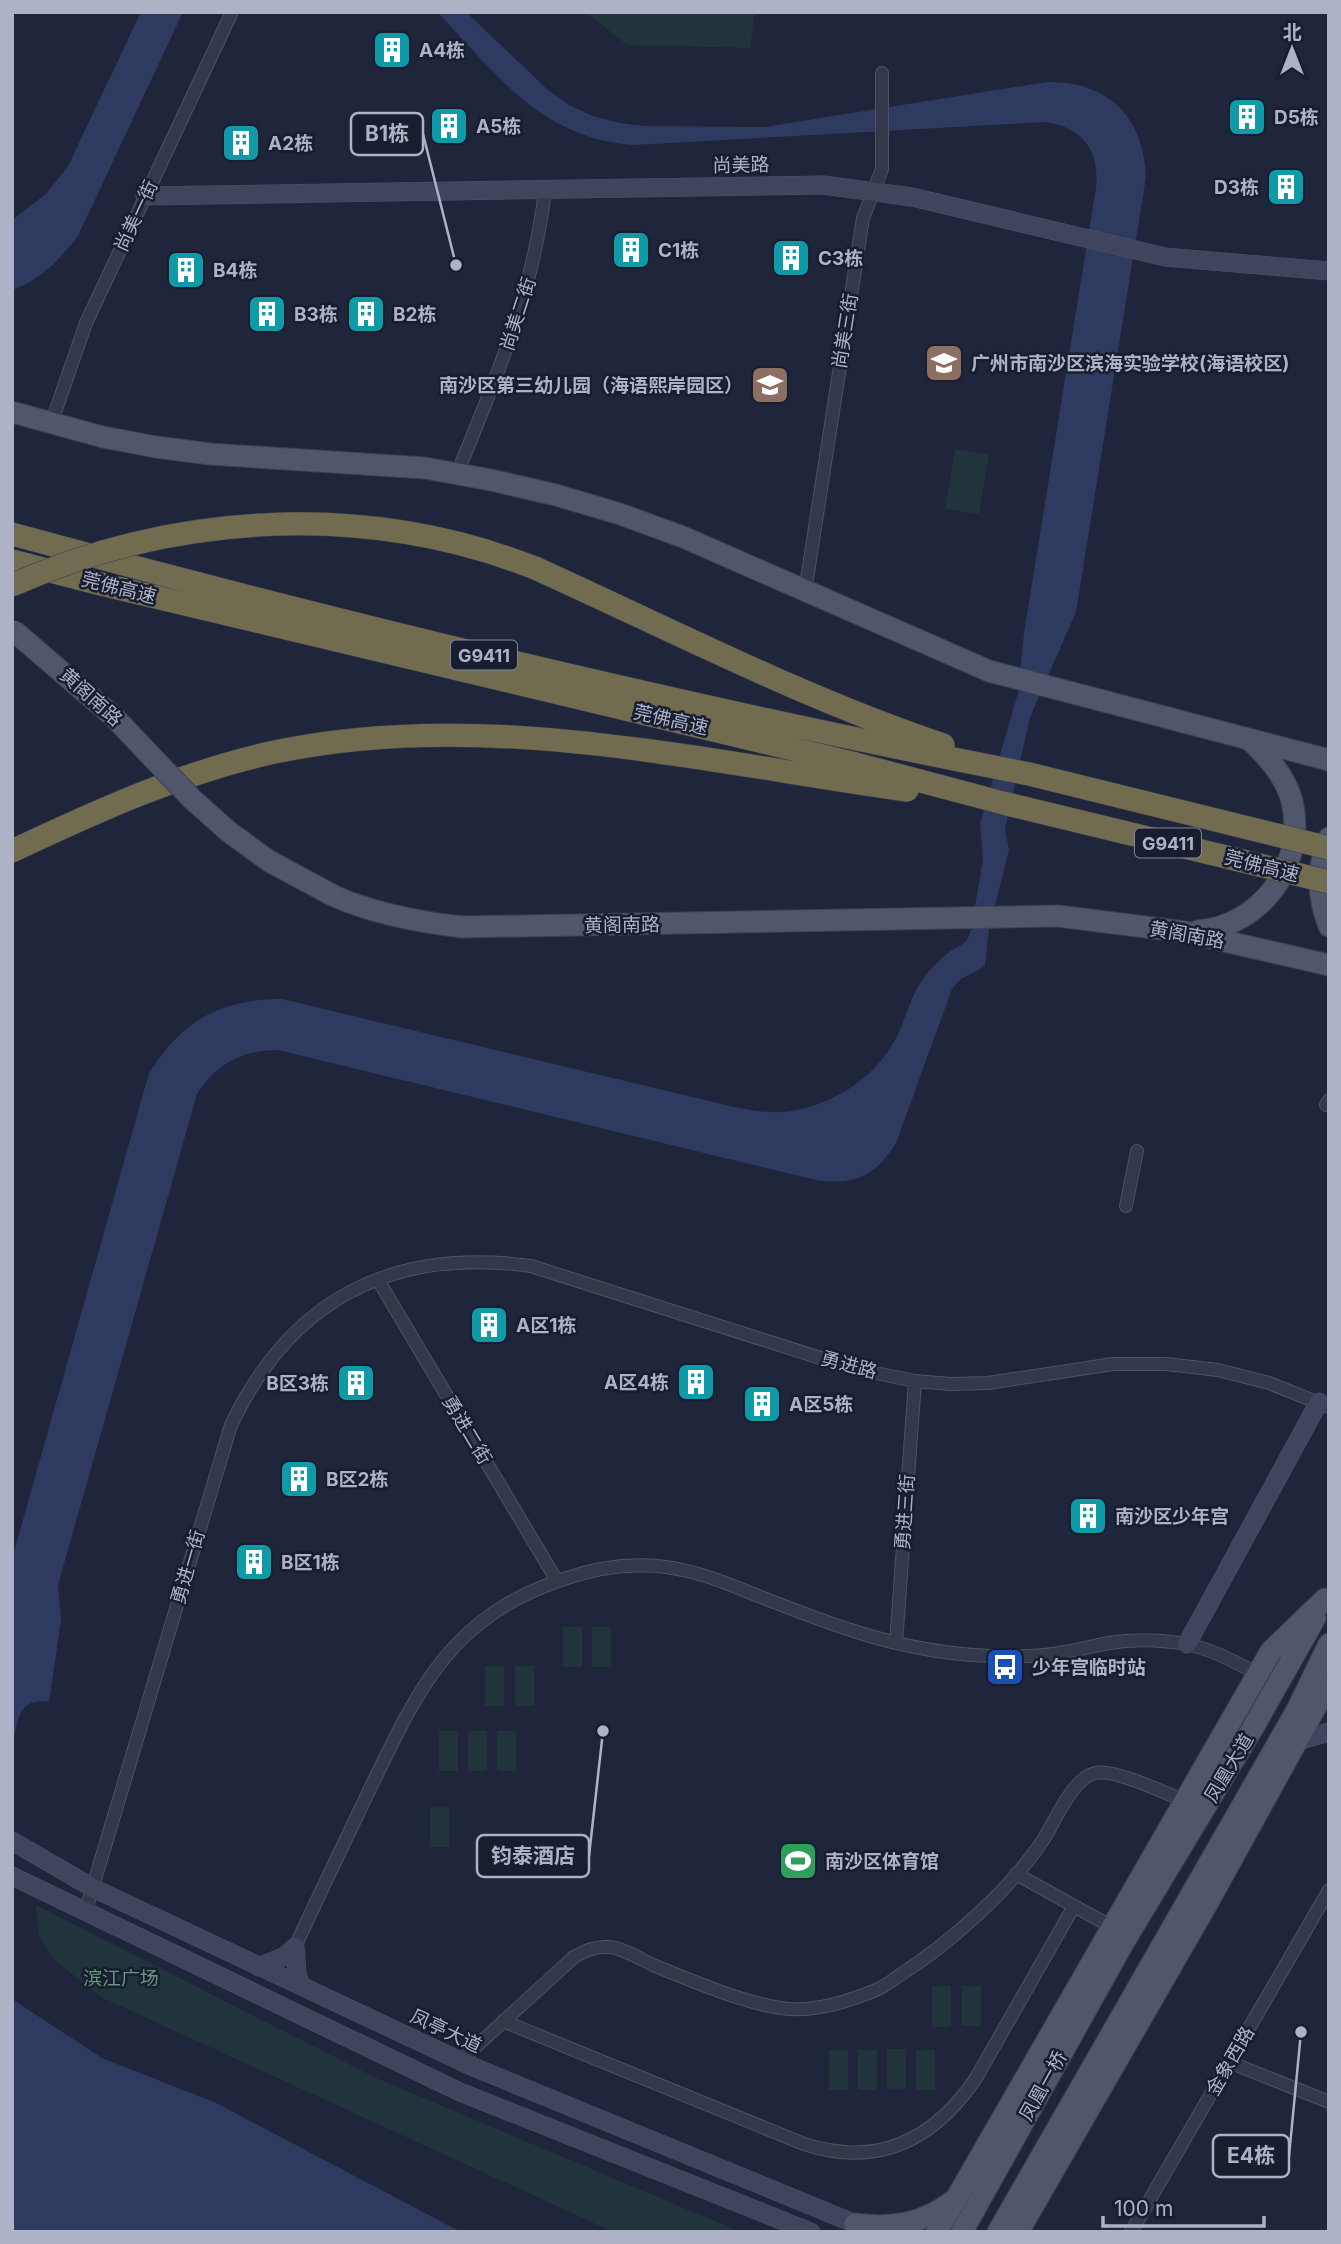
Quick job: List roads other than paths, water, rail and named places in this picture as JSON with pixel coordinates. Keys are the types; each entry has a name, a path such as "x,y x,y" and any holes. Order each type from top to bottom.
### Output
{"highway":[{"path":"12,585 83,559 161,537 220,528 269,523 335,524 398,530 495,552 535,568 870,732"},
{"name":"莞佛高速","path":"12,534 451,648 870,732 1329,848"},
{"name":"莞佛高速","path":"12,561 854,773 1007,804 1329,881"},
{"path":"12,851 107,808 222,765 270,753 371,738 557,738 854,773"}],"main road":[{"path":"12,412 51,424 143,445 210,454 425,468 556,495 620,514 745,562 805,592 989,671 1329,760"},
{"name":"黄阁南路","path":"13,631 114,717 192,799 229,832 269,861 334,896 387,915 462,927 1058,916 1185,932 1329,965"},
{"path":"1185,932 1210,930 1233,923 1254,910 1272,893 1285,872 1293,849 1295,825 1292,800 1282,778 1268,758 1250,740"},
{"path":"1329,838 1321,857 1318,882 1321,907 1329,926"},
{"path":"937,2232 1119,1933 1185,1801 1271,1651 1327,1596"},
{"name":"凤凰大道","path":"1119,1933 1254,1726 1327,1596"},
{"name":"凤凰大道","path":"1157,1952 1297,1710 1329,1644"},
{"path":"1025,2226 1329,1683"},
{"name":"凤凰一桥","path":"962,2232 1119,1933"},
{"name":"凤凰一桥","path":"999,2232 1157,1952"},
{"path":"865,2228 899,2226 930,2216 957,2197"}],"street":[{"name":"尚美一街","path":"51,424 86,323 232,12"},
{"name":"尚美三街","path":"805,592 863,218 881,169 883,73"},
{"name":"尚美路","path":"145,197 800,185 874,190 1165,257 1329,271"},
{"name":"尚美二街","path":"457,474 518,320 533,269 545,190"},
{"path":"1126,1206 1137,1152"},
{"name":"勇进路","path":"378,1280 423,1266 458,1261 495,1261 531,1266 855,1369 915,1381 988,1383 1113,1364 1166,1364 1218,1370 1269,1382 1324,1404"},
{"name":"勇进二街","path":"378,1280 557,1581"},
{"name":"勇进一街","path":"85,1913 231,1425 244,1397 282,1345 330,1304 378,1280"},
{"name":"勇进三街","path":"896,1643 915,1381"},
{"path":"1187,1644 1324,1404"},
{"path":"259,1966 285,1956 295,1947 407,1713 434,1670 450,1650 489,1616 533,1590 557,1581 608,1567 660,1566 712,1577 845,1629 896,1643 957,1653 1007,1656 1044,1655 1136,1641 1187,1644 1218,1654 1258,1674"},
{"path":"1297,1741 1329,1732"},
{"path":"460,2061 574,1957 593,1948 611,1947 711,1987 786,2009 810,2009 846,2001 879,1988 937,1949 982,1910 1041,1844 1077,1784 1094,1773 1108,1772 1185,1801"},
{"name":"凤亭大道","path":"12,1841 93,1888 460,2061 865,2228"},
{"path":"1016,1874 1119,1933"},
{"path":"12,1876 460,2092 811,2232"},
{"name":"金象西路","path":"1131,2232 1329,1890"},
{"path":"503,2021 804,2144 833,2151 876,2151 906,2142 926,2132 961,2101 1074,1906"},
{"path":"295,1947 297,1974 301,1986"},
{"path":"1229,2062 1329,2102"}],"water":[{"path":"141,12 183,12 78,236 49,268 32,281 12,290 12,220 47,193 68,166"},
{"path":"437,12 466,12 548,90 569,105 593,116 619,123 645,126 764,127 1047,82 1088,88 1118,106 1130,120 1138,136 1144,155 1146,177 1076,612 1030,717 1005,829 1009,850 989,929 985,966 961,979 952,989 896,1143 880,1164 861,1177 839,1182 812,1179 278,1050 242,1056 221,1067 204,1083 197,1094 58,1585 61,1620 49,1702 38,1701 25,1707 18,1720 12,1747 12,1559 149,1073 175,1039 190,1026 222,1008 260,1000 282,999 730,1106 783,1112 817,1105 833,1098 849,1089 876,1066 896,1038 923,979 942,958 968,939 971,930 983,859 980,824 1018,693 1024,633 1096,188 1095,162 1086,143 1069,129 1045,122 632,145 599,140 571,130 522,99"},
{"path":"12,1996 15,2001 102,2058 216,2103 461,2232 12,2232"}],"place":[{"name":"A4栋","path":"392,50"},
{"name":"D5栋","path":"1247,117"},
{"name":"A5栋","path":"449,126"},
{"name":"A2栋","path":"241,143"},
{"name":"D3栋","path":"1286,187"},
{"name":"C1栋","path":"631,250"},
{"name":"C3栋","path":"791,258"},
{"name":"B1栋","path":"456,265"},
{"name":"B4栋","path":"186,270"},
{"name":"B3栋","path":"267,314"},
{"name":"B2栋","path":"366,314"},
{"name":"广州市南沙区滨海实验学校(海语校区)","path":"944,363"},
{"name":"南沙区第三幼儿园（海语熙岸园区）","path":"770,385"},
{"name":"A区1栋","path":"489,1325"},
{"name":"A区4栋","path":"696,1382"},
{"name":"B区3栋","path":"356,1383"},
{"name":"A区5栋","path":"762,1404"},
{"name":"B区2栋","path":"299,1479"},
{"name":"南沙区少年宫","path":"1088,1516"},
{"name":"B区1栋","path":"254,1562"},
{"name":"少年宫临时站","path":"1005,1667"},
{"name":"钧泰酒店","path":"603,1731"},
{"name":"南沙区体育馆","path":"798,1861"},
{"name":"E4栋","path":"1301,2032"}],"park label":[{"name":"滨江广场","path":"121,1978"}]}
